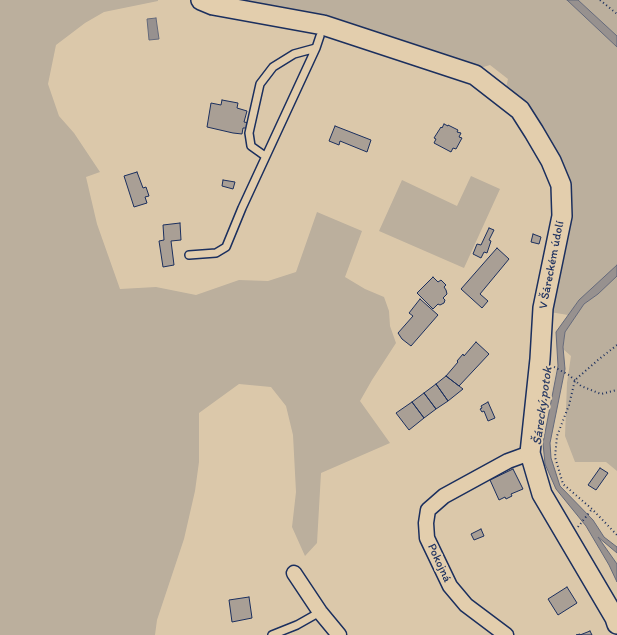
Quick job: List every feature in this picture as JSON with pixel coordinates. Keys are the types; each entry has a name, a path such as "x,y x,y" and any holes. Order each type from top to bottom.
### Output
{"street":[{"name":"V Šáreckém údolí","path":"201,0 213,5 320,36 475,75 520,110 550,161 561,185 562,216 543,308 540,359 530,453 542,494 615,618 617,624"},
{"name":"Pokojná","path":"506,635 466,605 450,586 427,538 426,523 428,510 444,496 508,461 530,453"},
{"path":"294,573 320,612 339,635"}],"lane":[{"path":"265,156 251,146 249,133 260,84 273,67 320,36"},
{"path":"189,255 216,253 226,247 265,156 320,36"},
{"path":"272,635 297,625 320,612"}],"path":[{"path":"600,0 617,14"},
{"path":"617,345 575,380 569,405 556,436 555,457 563,484 592,509 617,534"},
{"path":"550,365 569,375 581,386 601,394 617,390"},
{"path":"576,530 592,509"}],"shaded area":[{"path":"0,0 158,0 104,12 85,23 56,45 48,84 59,116 74,133 100,172 86,177 97,224 120,289 156,287 196,295 239,280 268,281 296,272 317,212 362,231 345,277 365,289 384,297 389,311 390,326 396,343 360,401 390,443 321,473 317,543 305,556 292,527 296,492 293,435 286,406 271,387 239,384 199,413 199,462 195,491 184,539 157,620 155,635 0,635"},
{"path":"239,0 567,0 617,47 617,265 579,300 568,315 550,312 569,211 506,88 508,79 490,65 480,68 316,15"},
{"path":"567,0 578,0 617,36 617,47"},
{"path":"578,0 617,0 617,36"},
{"path":"156,18 159,39 149,40 147,19"},
{"path":"471,176 500,189 464,268 379,231 402,180 457,206"},
{"path":"617,265 617,276 598,294 584,304 565,332 563,347 565,369 550,443 551,458 560,486 593,520 604,537 617,547 617,553 598,537 617,564 617,582 609,565 586,526 556,489 545,464 543,443 558,366 556,332 579,300"},
{"path":"617,276 617,471 606,462 575,462 565,436 567,383 571,356 563,349 565,332 584,304 598,294"}],"building":[{"path":"222,100 238,103 237,108 247,111 244,122 249,123 248,128 243,128 242,134 207,127 211,103 221,105"},
{"path":"444,124 458,130 457,132 461,133 459,137 462,138 456,149 453,148 451,152 434,143 436,139 434,138"},
{"path":"335,126 371,140 367,152 340,141 339,145 329,141"},
{"path":"137,172 143,188 146,187 149,196 145,197 147,203 134,207 124,176"},
{"path":"223,180 235,182 233,189 222,186"},
{"path":"180,223 181,240 171,241 174,265 163,267 159,241 164,240 163,225"},
{"path":"489,228 494,230 489,240 491,241 487,253 484,252 481,258 473,254 477,244 481,245"},
{"path":"533,234 541,237 539,244 531,242"},
{"path":"497,248 509,259 480,294 488,301 482,308 461,289"},
{"path":"433,277 438,282 441,280 446,285 444,287 447,294 443,298 445,300 444,303 440,305 438,304 433,309 417,293"},
{"path":"420,299 438,315 411,346 402,339 398,333 413,316 409,313"},
{"path":"476,342 489,354 459,386 446,376 463,354 464,356"},
{"path":"446,376 463,389 448,401 436,384"},
{"path":"436,384 448,401 436,409 424,393"},
{"path":"424,393 436,409 424,418 412,402"},
{"path":"412,402 424,418 409,430 396,413"},
{"path":"488,402 495,418 488,421 484,411 482,412 480,409 482,408 481,406"},
{"path":"600,468 608,473 596,490 588,485"},
{"path":"513,469 523,489 511,494 512,496 506,499 505,497 499,500 490,480"},
{"path":"481,529 484,536 474,540 471,534"},
{"path":"567,587 577,603 558,615 548,599"},
{"path":"249,597 252,618 232,622 229,600"},
{"path":"590,631 592,635 580,635"}],"water label":[{"name":"Šárecký potok","path":"543,406"}]}
